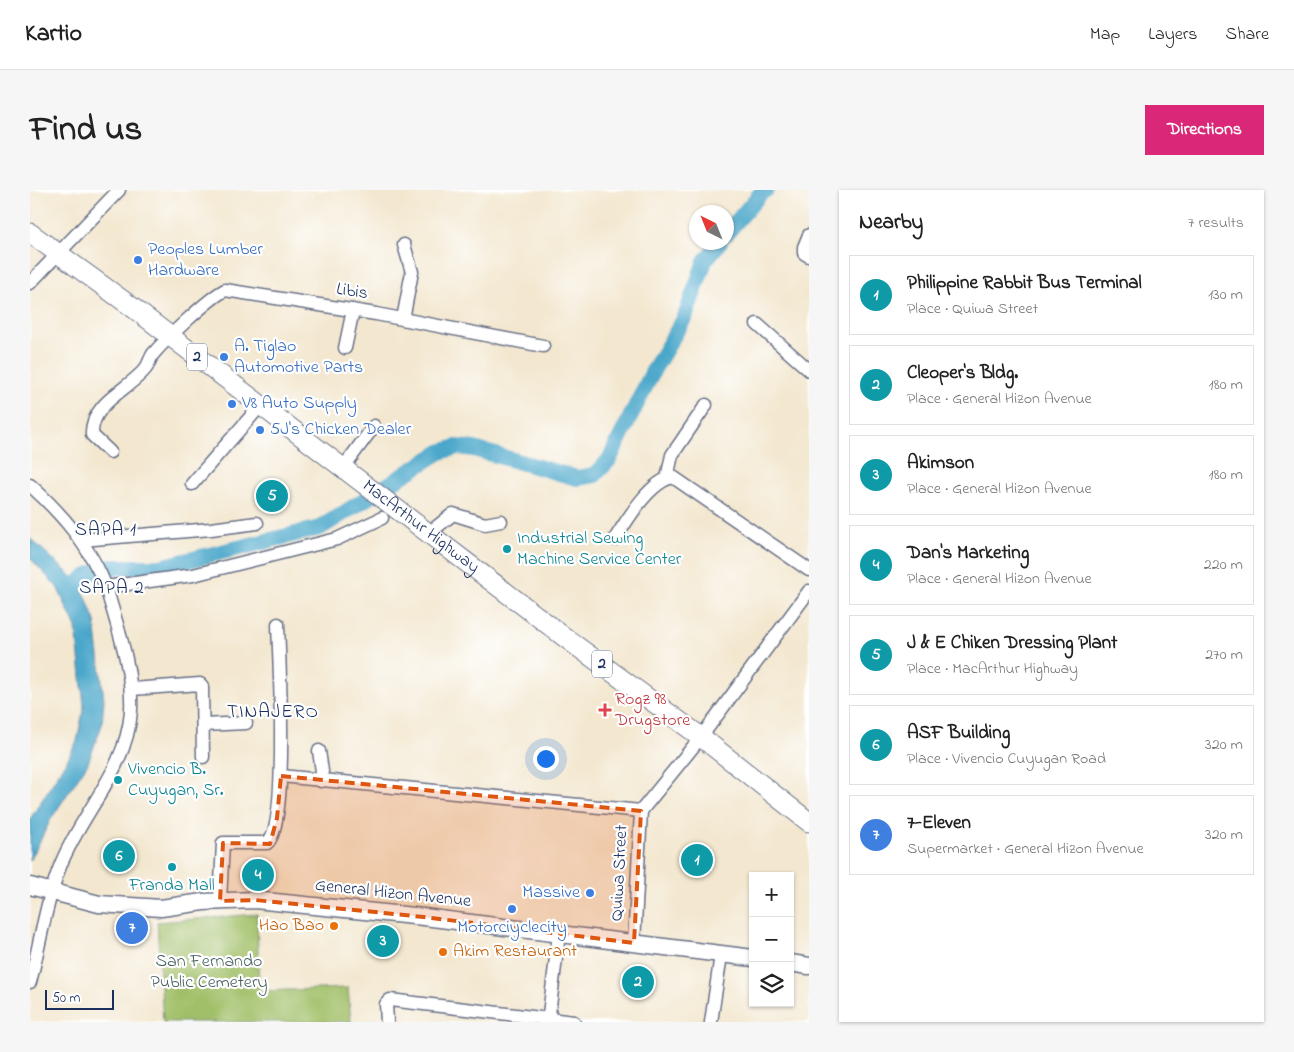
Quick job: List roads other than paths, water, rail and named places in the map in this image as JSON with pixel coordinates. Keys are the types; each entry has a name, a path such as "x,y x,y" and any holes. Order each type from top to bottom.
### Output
{"highway":[{"name":"MacArthur Highway","path":"30,233 59,252 362,482 389,512 429,533 567,640 701,737 809,822"}],"main road":[{"name":"General Hizon Avenue","path":"30,886 100,904 161,908 220,901 264,901 424,917 749,958"},
{"path":"794,964 809,966"}],"street":[{"path":"30,283 119,190"},
{"path":"809,235 804,247 804,253 809,256"},
{"path":"403,319 412,272 404,245"},
{"name":"Libis","path":"110,452 92,435 92,427 99,412 118,390 146,368 153,355 170,337 225,290 353,310 543,346"},
{"path":"345,348 353,310"},
{"path":"757,324 809,370"},
{"path":"667,478 672,455 706,405"},
{"path":"192,484 261,406"},
{"path":"343,468 374,426"},
{"path":"615,539 635,509 659,482 673,476 809,570"},
{"path":"30,485 63,517 82,540 106,586 132,689 129,726 119,758 72,840 60,866 30,982"},
{"path":"106,586 193,575 337,539 389,512"},
{"path":"429,533 453,514 485,524 501,521"},
{"path":"82,540 212,529 257,523"},
{"name":"Quiwa Street","path":"634,943 641,811 701,737 809,591"},
{"path":"220,901 223,844 263,844 271,840 277,818 280,776 278,624"},
{"path":"132,689 200,684 203,725 202,757"},
{"path":"203,725 246,723"},
{"path":"318,751 322,781"},
{"path":"280,776 641,811"},
{"path":"549,1020 559,934"},
{"path":"711,1022 721,955"},
{"path":"387,1022 386,1004 390,1000 574,1022"}],"water":[{"path":"30,538 79,583 86,597 95,621 104,700 102,725 88,763 51,819 30,861 30,819 77,741 84,706 76,628 57,587 30,558"}],"waterway":[{"path":"734,225 761,193 766,190"},
{"path":"71,588 90,574 110,567 160,567 320,528 440,452 457,447 474,449 577,478 595,475 609,460 654,369 685,317 705,261 714,250"}],"place":[{"name":"Peoples Lumber Hardware","path":"138,260"},
{"name":"A. Tiglao Automotive Parts","path":"224,357"},
{"name":"V8 Auto Supply","path":"232,404"},
{"name":"5J's Chicken Dealer","path":"260,430"},
{"name":"J & E Chiken Dressing Plant","path":"272,496"},
{"name":"Industrial Sewing Machine Service Center","path":"507,549"},
{"name":"Rogz 98 Drugstore","path":"605,710"},
{"name":"Vivencio B. Cuyugan, Sr.","path":"118,780"},
{"name":"ASF Building","path":"119,856"},
{"name":"Philippine Rabbit Bus Terminal","path":"697,860"},
{"name":"Franda Mall","path":"172,867"},
{"name":"Dan's Marketing","path":"258,875"},
{"name":"Massive","path":"590,893"},
{"name":"Motorciyclecity","path":"512,909"},
{"name":"Hao Bao","path":"334,926"},
{"name":"7-Eleven","path":"132,928"},
{"name":"Akimson","path":"383,941"},
{"name":"Akim Restaurant","path":"443,952"},
{"name":"Cleoper's Bldg.","path":"638,982"}],"district":[{"name":"SAPA 1","path":"106,530"},
{"name":"SAPA 2","path":"112,588"},
{"name":"TINAJERO","path":"273,712"}],"park label":[{"name":"San Fernando Public Cemetery","path":"209,972"}]}
